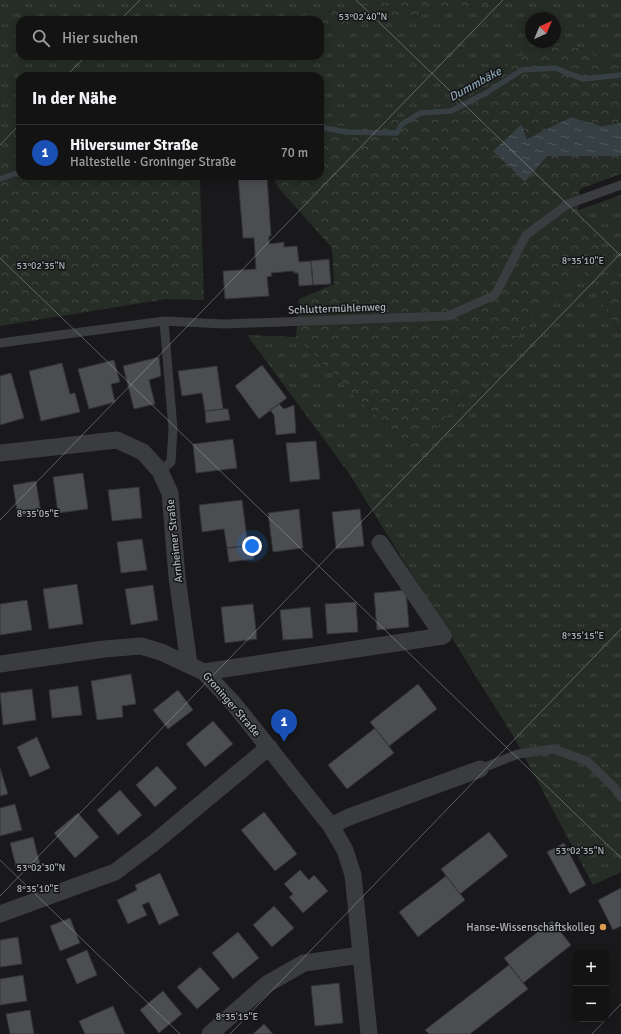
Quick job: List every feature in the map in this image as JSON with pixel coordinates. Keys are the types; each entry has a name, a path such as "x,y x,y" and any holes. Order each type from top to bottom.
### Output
{"street":[{"name":"Arnheimer Straße","path":"0,453 117,440 143,452 160,471 170,493 178,577 189,664"},
{"path":"204,672 444,636 380,543"},
{"name":"Groninger Straße","path":"0,664 104,649 141,646 161,652 204,672 234,704 269,747 331,826 345,850 353,875 369,1034"},
{"path":"0,914 115,872 155,842 269,747"},
{"path":"331,826 349,817 480,769"},
{"path":"210,1034 267,984 304,963 361,955"}],"lane":[{"name":"Schluttermühlenweg","path":"0,343 164,321 224,324 448,316 495,295 526,235 568,204 621,185"},
{"path":"160,471 171,462 172,428 164,321"},
{"path":"480,769 518,754 553,749 587,761 614,787 621,797"}],"green space":[{"path":"0,0 400,0 304,16 16,16 16,60 324,60 324,29 511,0 621,0 621,62 611,63 574,46 515,58 485,90 442,108 398,119 324,128 324,72 16,72 16,163 0,166"},
{"path":"400,0 511,0 324,29 324,16 304,16"},
{"path":"561,45 574,46 611,63 621,62 621,123 601,126 571,117 527,139 523,124 493,151 547,156 621,156 621,174 580,189 578,210 621,281 621,334 580,266 436,428 444,448 420,456 361,402 296,337 299,299 334,284 332,248 277,186 275,180 324,180 324,128 398,119 442,108 485,90 515,58 542,48 561,48"},
{"path":"16,163 16,180 200,180 204,300 166,299 0,326 0,166"},
{"path":"621,195 621,281 578,210"},
{"path":"580,266 621,334 621,872 593,885 515,739 348,472 247,335 296,337 361,402 420,456 436,428"}],"water":[{"path":"571,117 601,126 621,123 621,156 547,156 525,182 493,151 522,124 527,139"}],"building":[{"path":"238,180 267,180 271,236 269,236 269,244 284,242 284,247 297,246 299,262 311,261 313,285 299,286 298,273 294,273 294,271 271,273 272,276 267,277 269,296 225,299 223,271 256,269 254,238 243,238"},
{"path":"329,259 331,284 313,285 311,261"},
{"path":"159,357 161,376 149,380 155,404 134,409 123,366"},
{"path":"114,360 120,382 111,384 115,402 89,409 78,369"},
{"path":"62,363 70,394 75,393 80,412 41,421 29,371"},
{"path":"262,365 287,398 259,419 235,386"},
{"path":"217,366 223,409 205,411 202,393 182,396 178,371"},
{"path":"11,373 24,418 0,425 0,376"},
{"path":"279,404 284,409 294,405 296,433 276,435 274,415 270,410"},
{"path":"228,409 230,420 206,423 205,411"},
{"path":"233,439 237,468 196,473 193,444"},
{"path":"316,441 320,479 290,482 286,443"},
{"path":"83,473 88,509 58,513 53,477"},
{"path":"36,481 41,513 18,517 13,485"},
{"path":"139,487 142,518 112,521 108,490"},
{"path":"242,500 248,546 227,548 224,529 202,532 199,505"},
{"path":"299,509 303,548 273,552 268,513"},
{"path":"360,509 364,546 336,549 332,512"},
{"path":"142,539 147,570 121,573 117,542"},
{"path":"252,545 254,559 229,562 227,548"},
{"path":"77,584 83,624 49,629 43,589"},
{"path":"153,585 158,620 131,625 125,589"},
{"path":"406,590 409,627 377,630 374,593"},
{"path":"27,600 32,630 0,635 0,604"},
{"path":"356,602 358,632 327,634 325,604"},
{"path":"253,604 257,639 225,643 221,607"},
{"path":"310,607 313,638 283,640 280,610"},
{"path":"131,674 136,704 122,706 123,717 97,720 91,681"},
{"path":"418,684 437,709 389,746 370,722"},
{"path":"78,686 82,715 52,718 49,690"},
{"path":"32,689 36,720 3,725 0,693"},
{"path":"178,690 193,710 168,729 153,710"},
{"path":"213,721 233,744 205,767 186,744"},
{"path":"375,728 394,753 347,789 328,765"},
{"path":"37,737 50,768 30,777 17,747"},
{"path":"157,766 177,788 155,807 136,785"},
{"path":"0,768 8,794 0,796"},
{"path":"120,790 142,815 118,835 97,810"},
{"path":"15,804 22,830 0,836 0,808"},
{"path":"264,812 297,854 275,871 241,830"},
{"path":"78,813 99,837 75,858 54,833"},
{"path":"489,832 508,856 460,894 441,869"},
{"path":"33,837 40,864 17,870 10,843"},
{"path":"564,843 586,885 570,894 547,852"},
{"path":"300,870 309,880 314,875 328,891 303,913 289,897 293,894 284,884"},
{"path":"160,873 179,915 159,925 149,902 142,905 147,915 128,924 117,900 137,890 135,885"},
{"path":"446,876 465,900 418,937 399,912"},
{"path":"621,888 621,926 613,930 598,900"},
{"path":"274,906 294,928 272,947 253,925"},
{"path":"70,918 80,943 60,951 50,926"},
{"path":"552,921 571,945 523,983 504,958"},
{"path":"238,932 259,958 233,979 212,953"},
{"path":"18,937 22,964 0,967 0,940"},
{"path":"87,950 97,975 77,984 66,959"},
{"path":"509,965 528,989 470,1034 429,1034 425,1030"},
{"path":"200,967 220,989 197,1009 177,987"},
{"path":"23,975 27,1001 0,1005 0,979"},
{"path":"339,983 343,1023 315,1026 311,986"},
{"path":"163,991 182,1014 159,1033 140,1010"},
{"path":"113,1006 125,1034 85,1034 79,1021"},
{"path":"30,1010 34,1034 10,1034 6,1014"},
{"path":"264,1024 273,1034 253,1034"}],"waterway":[{"name":"Dummbäke","path":"324,128 346,132 397,133 402,124 420,113 451,111 486,93 522,70 555,68 583,79 621,75"},
{"name":"Dummbäke","path":"0,179 16,173"}],"place":[{"name":"Hilversumer Straße","path":"284,742"},
{"name":"Hanse-Wissenschaftskolleg","path":"603,927"}]}
